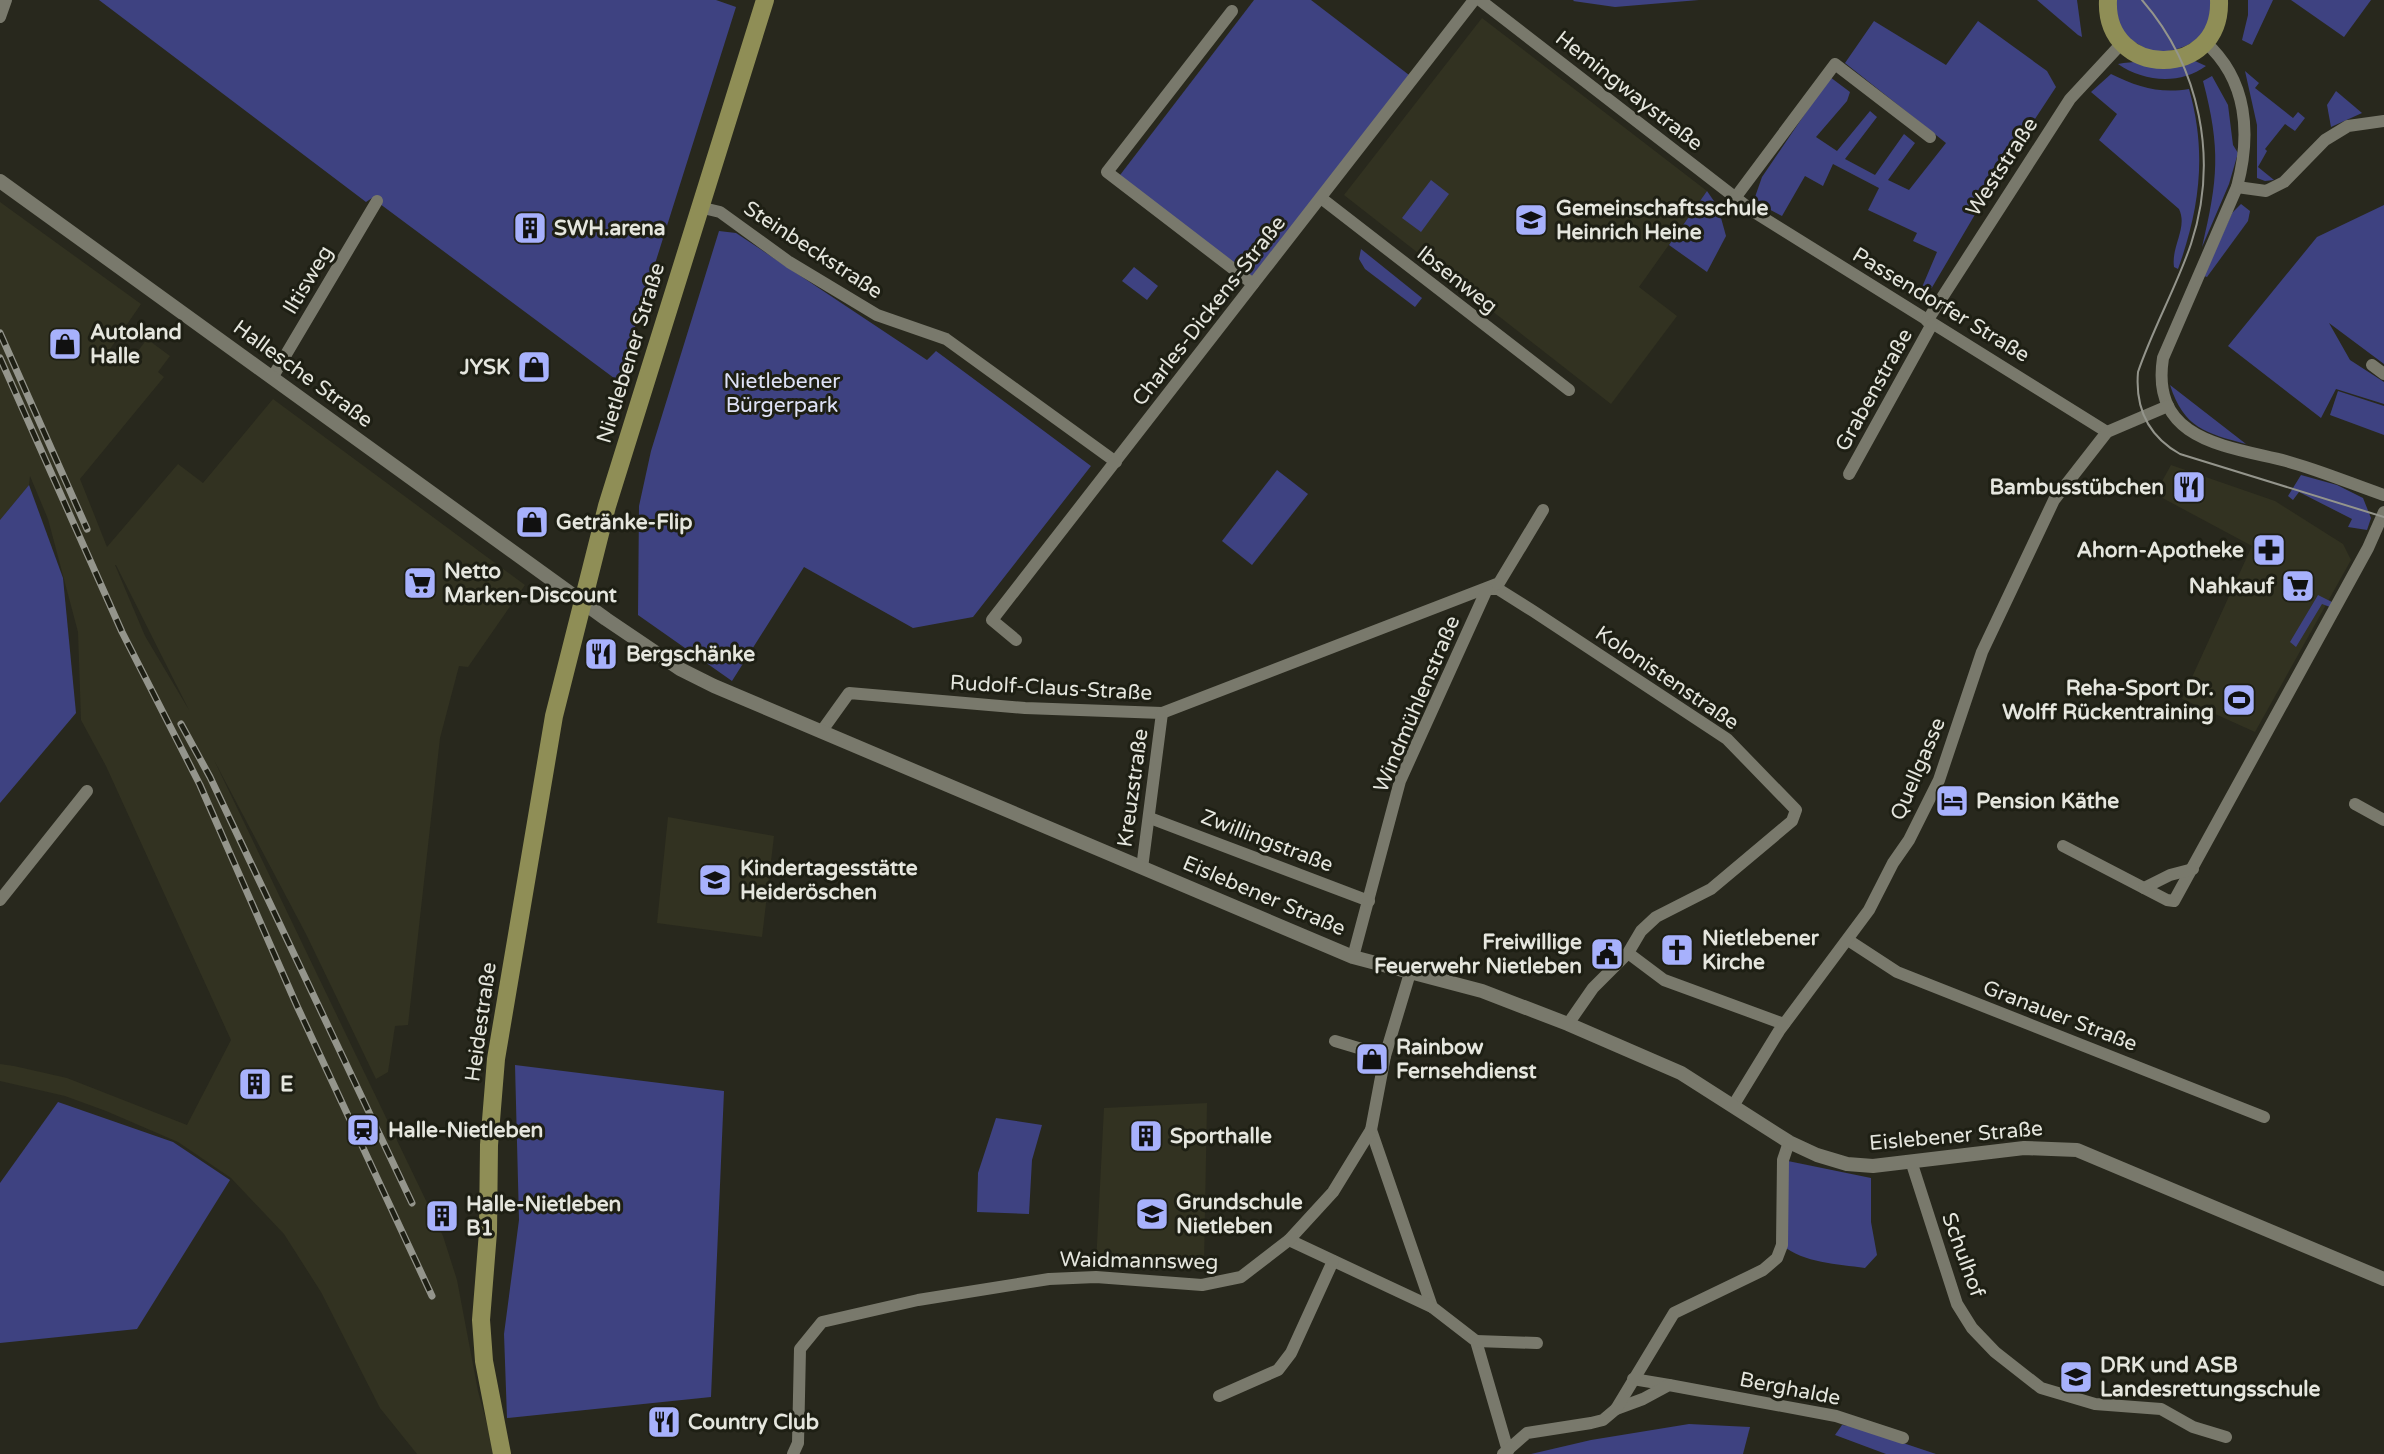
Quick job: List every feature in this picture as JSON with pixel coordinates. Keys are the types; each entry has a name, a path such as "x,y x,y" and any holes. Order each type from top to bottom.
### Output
{"main road":[{"name":"Nietlebener Straße","path":"582,600 609,498 765,0"},
{"path":"2108,0 2111,24 2122,43 2139,55 2167,61 2185,57 2205,42 2216,23 2219,0"},
{"name":"Heidestraße","path":"502,1454 484,1362 481,1320 496,1059 554,716 582,600"}],"street":[{"path":"0,17 6,0"},
{"name":"Charles-Dickens-Straße","path":"1016,640 992,620 1474,0"},
{"name":"Hemingwaystraße","path":"1480,0 1754,212"},
{"path":"1233,11 1107,172 1253,284"},
{"path":"2205,42 2233,75 2239,92 2245,134 2244,161 2237,187 2163,358 2161,379 2168,406 2182,426 2196,436 2216,444 2289,462 2384,495"},
{"name":"Weststraße","path":"1929,322 2070,99 2122,43"},
{"path":"1735,198 1835,64 1930,137"},
{"path":"2237,187 2266,191 2284,182 2325,140 2348,126 2384,121"},
{"name":"Hallesche Straße","path":"0,181 582,600"},
{"name":"Ibsenweg","path":"1321,198 1569,390"},
{"name":"Iltisweg","path":"272,378 377,201"},
{"name":"Steinbeckstraße","path":"699,207 720,212 789,262 877,315 946,339 1116,462"},
{"name":"Passendorfer Straße","path":"1754,212 1929,322 2051,394 2108,432"},
{"name":"Grabenstraße","path":"1849,474 1929,322"},
{"path":"2372,365 2384,374"},
{"path":"2108,432 2168,406"},
{"name":"Quellgasse","path":"1733,1106 1782,1028 1848,940 1909,840 1939,780 1982,652 2054,500 2108,432"},
{"path":"1487,589 1499,583 1544,510"},
{"path":"2063,846 2167,900 2174,901 2368,548 2384,512"},
{"name":"Rudolf-Claus-Straße","path":"821,732 849,693 1025,708 1162,713 1487,589"},
{"name":"Windmühlenstraße","path":"1353,957 1400,782 1487,589"},
{"name":"Kolonistenstraße","path":"1487,589 1498,590 1533,611 1727,739 1796,810 1792,821 1711,889 1656,917 1641,931 1629,953"},
{"name":"Eislebener Straße","path":"582,600 680,668 821,732 1353,957 1482,991 1568,1024 1681,1073 1789,1142 1817,1155 1847,1164 1873,1166 2024,1148 2077,1150 2384,1279"},
{"name":"Kreuzstraße","path":"1142,868 1162,713"},
{"path":"0,900 87,791"},
{"path":"2355,804 2384,820"},
{"name":"Zwillingstraße","path":"1150,818 1369,901"},
{"path":"2144,888 2170,875 2193,869"},
{"name":"Granauer Straße","path":"1848,940 1897,972 2264,1116"},
{"path":"1568,1024 1593,988 1629,953 1664,980 1782,1028"},
{"name":"Waidmannsweg","path":"793,1454 798,1443 800,1349 822,1322 918,1300 1049,1279 1096,1277 1202,1285 1224,1283 1241,1277 1289,1240 1334,1192 1371,1130 1385,1056 1410,973"},
{"path":"1335,1041 1385,1056"},
{"path":"1371,1130 1432,1307"},
{"path":"1616,1409 1674,1313 1763,1270 1777,1258 1782,1245 1783,1160 1789,1142"},
{"name":"Schulhof","path":"1911,1161 1957,1304 1972,1328 1995,1352 2042,1388 2095,1404 2161,1409 2193,1427 2226,1437"},
{"path":"1289,1240 1432,1307 1476,1341 1537,1343"},
{"path":"1219,1396 1278,1370 1291,1353 1333,1261"},
{"path":"1476,1341 1506,1453 1527,1433 1603,1420 1616,1409 1669,1385"},
{"name":"Berghalde","path":"1633,1379 1836,1416 1903,1438"}],"shaded area":[{"name":"Gemeinschaftsschule Heinrich Heine","path":"1482,18 1707,191 1639,287 1677,316 1611,404 1344,195"},
{"path":"0,202 141,304 110,349 129,363 147,339 170,356 158,372 164,377 80,479 107,547 178,464 203,483 273,399 525,585 468,667 459,666 440,738 408,1025 395,1026 388,1072 376,1079 306,934 214,760 443,1236 457,1280 478,1391 495,1454 417,1454 380,1408 321,1292 284,1234 231,1178 178,1142 106,1111 65,1096 0,1081 0,1064 67,1078 187,1125 231,1040 106,766 81,720 78,632 48,519 30,476 29,485 0,520","holes":["116,565 189,710 145,636"]},
{"path":"2171,465 2275,501 2343,544 2351,560 2255,732 2182,699 2252,546 2155,494"},
{"name":"Kindertagesstätte Heideröschen","path":"668,817 774,836 762,937 657,923"},
{"name":"Grundschule Nietleben","path":"1207,1103 1204,1264 1096,1264 1104,1108"}],"green space":[{"path":"99,0 716,0 736,7 618,381 372,198 366,202"},
{"path":"1254,0 1311,0 1413,78 1253,284 1117,179"},
{"path":"1574,0 1699,0 1615,7 1573,1"},
{"path":"2037,0 2077,0 2082,37 2078,35"},
{"path":"2113,0 2213,0 2207,25 2196,40 2179,48 2154,54 2120,33"},
{"path":"2248,0 2273,0 2252,45 2242,40 2248,15"},
{"path":"2291,0 2371,0 2344,37"},
{"path":"1874,21 1946,65 1978,21 2047,71 2056,87 2000,172 1927,296 1921,301 1917,299 1937,252 1913,241 1917,233 1868,210 1879,188 1833,164 1823,186 1805,176 1782,216 1763,206 1755,197 1762,177 1830,77 1850,92 1847,101 1816,137 1837,151 1870,111 1877,117 1845,159 1875,175 1904,134 1915,143 1888,180 1909,190 1946,143 1845,63"},
{"path":"2195,61 2206,66 2185,76 2162,79 2139,75 2118,64 2137,62"},
{"path":"2245,71 2259,83 2255,88 2293,118 2298,112 2305,118 2295,131 2285,124 2265,149 2267,151 2258,167 2274,180 2257,178 2257,125"},
{"path":"2111,74 2149,88 2168,91 2189,89 2198,135 2199,180 2192,224 2178,269 2174,267 2174,259 2182,223 2179,209 2099,140 2117,114 2091,92"},
{"path":"2212,76 2228,105 2233,145 2238,153 2229,184 2202,247 2215,164 2213,126 2203,81"},
{"path":"2336,91 2362,113 2331,127 2327,105"},
{"path":"1431,180 1449,194 1421,232 1402,218"},
{"path":"1707,191 1718,207 1726,236 1707,272 1669,245"},
{"path":"2241,204 2250,211 2248,221 2207,277 2204,276 2232,213"},
{"path":"2384,205 2384,364 2329,323 2350,360 2384,382 2384,404 2336,389 2321,418 2228,346 2317,237"},
{"name":"Nietlebener Bürgerpark","path":"719,231 736,233 927,360 936,351 1091,466 973,617 913,628 804,567 732,681 638,615 639,506 651,451"},
{"path":"1361,249 1422,298 1415,307 1365,269 1359,259"},
{"path":"1134,267 1158,286 1147,300 1122,281"},
{"path":"2170,385 2246,444 2208,432 2189,420"},
{"path":"2338,391 2384,406 2384,435 2330,415"},
{"path":"1277,470 1308,494 1252,565 1222,541"},
{"path":"2301,475 2337,485 2363,498 2371,518 2367,530 2348,527 2352,519 2299,492 2293,500 2288,496"},
{"path":"29,485 63,578 76,713 0,803 0,520"},
{"path":"2318,595 2332,602 2330,607 2322,604 2296,647 2290,642"},
{"path":"515,1065 724,1091 711,1397 507,1418 504,1334 519,1220"},
{"path":"58,1102 173,1142 230,1180 137,1329 0,1343 0,1183"},
{"path":"996,1118 1042,1125 1032,1160 1029,1214 977,1212 978,1173"},
{"path":"1783,1160 1871,1178 1871,1222 1877,1255 1865,1268 1800,1256 1782,1245"},
{"path":"1689,1424 1750,1427 1743,1454 1531,1454 1591,1440"},
{"path":"1842,1425 1936,1454 1886,1454 1835,1435"}],"tram line":[{"path":"2142,0 2162,26 2178,54 2199,115 2203,147 2199,212 2191,244 2138,372 2139,397 2146,420 2160,439 2180,454 2384,517"}],"railway":[{"path":"0,333 87,529"},
{"path":"0,358 122,632 200,785 297,1006 432,1296"},
{"path":"181,724 210,777 412,1203"}],"place":[{"name":"Gemeinschaftsschule Heinrich Heine","path":"1531,220"},
{"name":"SWH.arena","path":"530,228"},
{"name":"Autoland Halle","path":"65,344"},
{"name":"JYSK","path":"534,367"},
{"name":"Bambusstübchen","path":"2189,487"},
{"name":"Getränke-Flip","path":"532,522"},
{"name":"Ahorn-Apotheke","path":"2269,550"},
{"name":"Netto Marken-Discount","path":"420,583"},
{"name":"Nahkauf","path":"2298,586"},
{"name":"Bergschänke","path":"601,654"},
{"name":"Reha-Sport Dr. Wolff Rückentraining","path":"2239,700"},
{"name":"Pension Käthe","path":"1952,801"},
{"name":"Kindertagesstätte Heideröschen","path":"715,880"},
{"name":"Nietlebener Kirche","path":"1677,950"},
{"name":"Freiwillige Feuerwehr Nietleben","path":"1607,954"},
{"name":"Rainbow Fernsehdienst","path":"1372,1059"},
{"name":"E","path":"255,1084"},
{"name":"Halle-Nietleben","path":"363,1130"},
{"name":"Sporthalle","path":"1146,1136"},
{"name":"Grundschule Nietleben","path":"1152,1214"},
{"name":"Halle-Nietleben B1","path":"442,1216"},
{"name":"DRK und ASB Landesrettungsschule","path":"2076,1377"},
{"name":"Country Club","path":"664,1422"}]}
